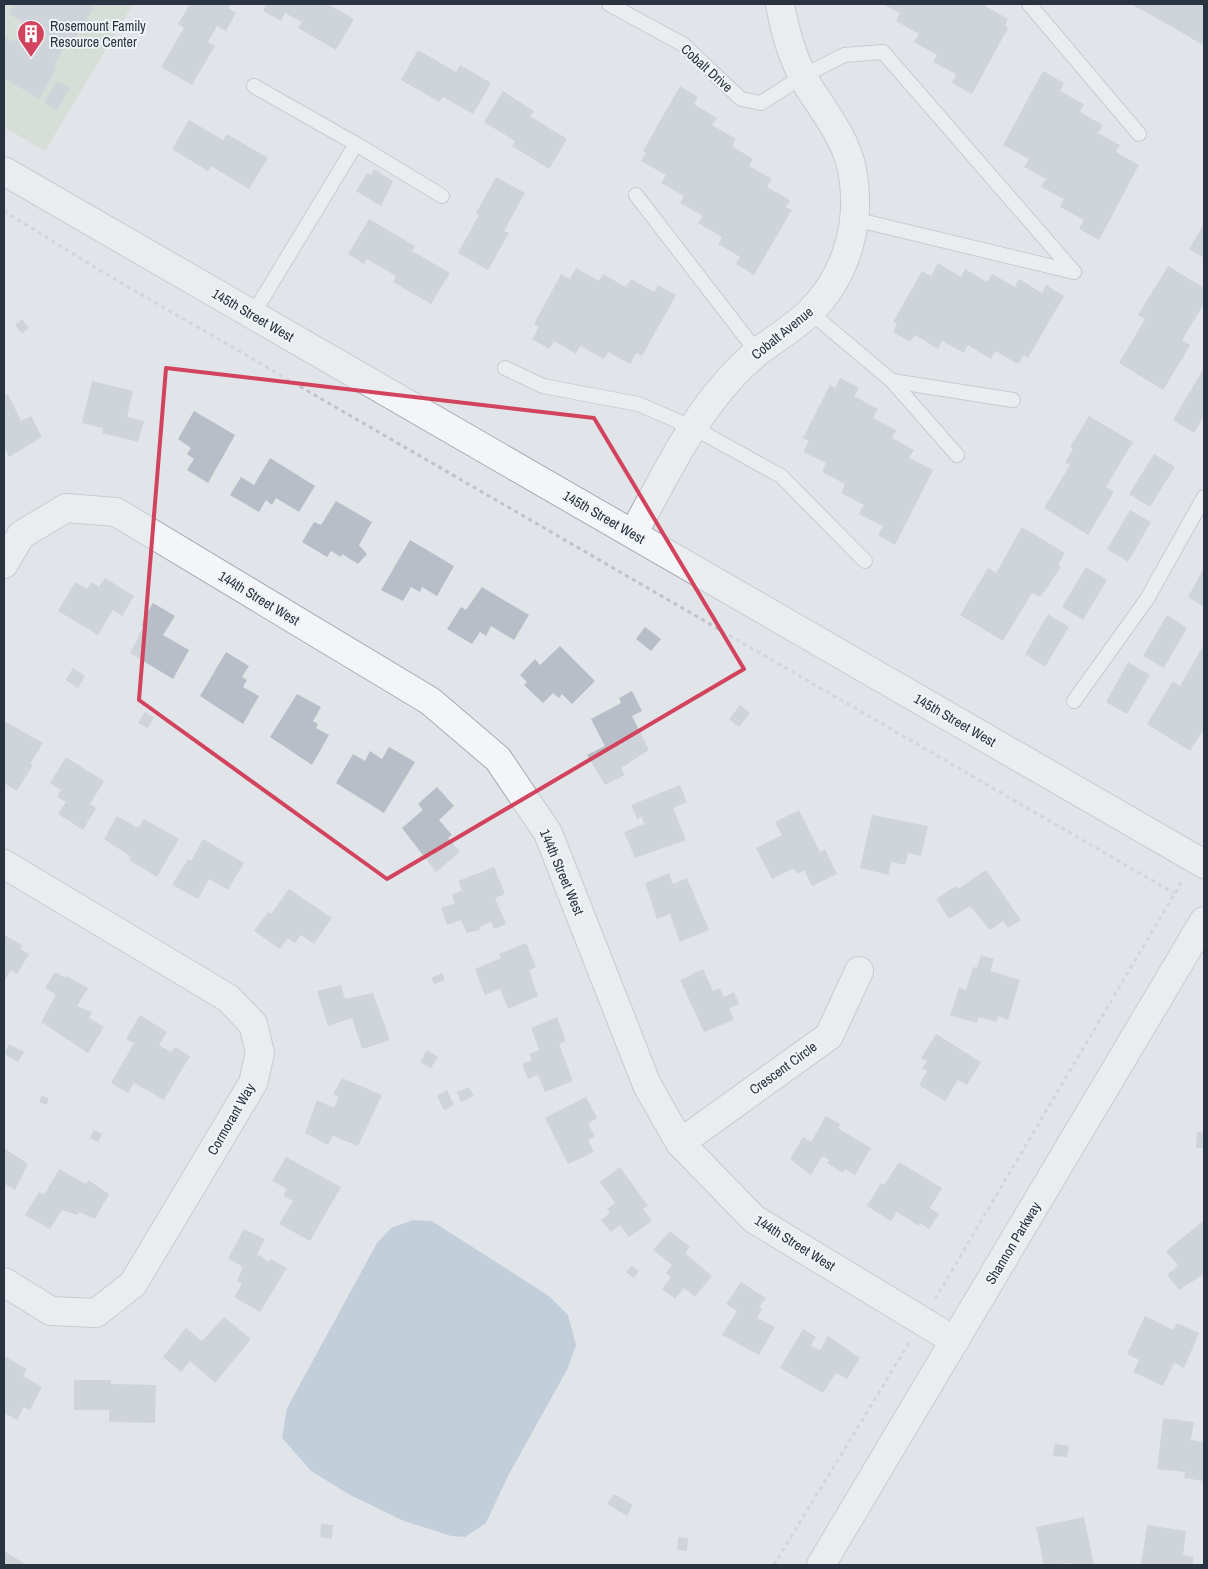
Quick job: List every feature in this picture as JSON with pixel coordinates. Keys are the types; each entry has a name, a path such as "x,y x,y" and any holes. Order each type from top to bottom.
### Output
{"street":[{"name":"Cobalt Avenue","path":"633,534 694,428 734,374 757,352 810,312 830,288 845,260 854,219 856,199 852,168 842,137 803,76 791,48 780,4"},
{"name":"145th Street West","path":"4,170 1200,861"},
{"name":"144th Street West","path":"4,564 22,535 66,508 116,512 430,701 498,759 548,833 647,1085 680,1143 754,1219 955,1341"},
{"name":"Cormorant Way","path":"4,864 228,998 253,1024 260,1053 253,1083 133,1284 96,1313 51,1311 4,1282"},
{"name":"Shannon Parkway","path":"821,1565 1204,921"},
{"name":"Crescent Circle","path":"680,1143 828,1036 859,970"}],"lane":[{"name":"Cobalt Drive","path":"609,4 684,45 741,100 761,103 803,76 844,55 883,52 1074,272 854,219"},
{"path":"1029,4 1139,134"},
{"path":"254,86 442,196"},
{"path":"253,314 356,144"},
{"path":"636,195 757,352"},
{"path":"810,312 892,381 957,455"},
{"path":"505,368 543,386 638,404 694,428 781,476 865,561"},
{"path":"892,381 1013,400"},
{"path":"1074,701 1147,599 1204,498"}],"path":[{"path":"4,210 99,270 1174,894"},
{"path":"774,1565 922,1321 1174,894 1200,861"}],"highlighted area":[{"path":"166,368 594,418 744,669 387,879 139,700"}],"green space":[{"path":"4,4 133,4 45,151 4,127"}],"water":[{"path":"413,1220 432,1221 549,1296 568,1315 576,1345 568,1368 508,1476 486,1523 465,1537 451,1536 404,1521 350,1495 311,1471 282,1438 287,1408 377,1243 391,1228"}],"building":[{"name":"Rosemount Family Resource Center","path":"15,4 89,4 94,7 69,49 65,46 53,67 56,69 39,99 4,78 4,37 14,42 25,23 9,14"},
{"path":"190,4 231,4 228,8 236,13 226,31 217,26 208,42 215,46 192,85 161,67 184,28 178,24"},
{"path":"267,4 328,4 354,19 336,50 298,28 302,22 285,13 281,21 263,11"},
{"path":"883,4 986,4 985,6 1008,19 1005,26 1008,28 972,94 952,83 956,74 933,62 937,55 914,42 919,34 896,21 900,13"},
{"path":"1131,4 1204,4 1204,46 1174,28"},
{"path":"418,50 456,72 460,65 491,83 473,114 443,97 439,102 401,80"},
{"path":"1043,71 1064,83 1060,91 1084,104 1080,112 1103,125 1098,133 1120,145 1116,152 1139,165 1099,240 1079,229 1084,220 1060,207 1064,199 1041,187 1046,179 1024,167 1029,159 1003,145"},
{"path":"57,81 70,88 57,110 44,102"},
{"path":"680,86 698,97 694,104 717,118 712,125 736,139 732,146 753,159 749,166 772,179 767,187 790,200 786,207 792,210 754,275 736,264 740,257 718,244 722,237 698,223 703,216 680,203 684,196 661,183 666,175 641,161 646,153 643,151"},
{"path":"503,91 534,111 530,116 567,139 549,169 512,146 515,141 484,122"},
{"path":"189,120 223,140 227,134 268,158 249,189 211,166 208,171 172,149"},
{"path":"374,169 393,181 381,206 356,191 367,173 371,175"},
{"path":"496,177 525,193 504,231 509,233 488,270 458,253 479,215 476,213"},
{"path":"369,219 415,246 412,251 450,273 431,304 393,282 396,276 367,259 364,264 348,254"},
{"path":"1204,224 1204,258 1189,249"},
{"path":"938,263 961,277 965,269 987,282 992,274 1015,287 1019,279 1042,293 1046,285 1064,296 1028,358 1024,355 1018,364 995,351 991,359 968,345 964,353 942,341 938,349 915,335 910,342 893,332 897,324 893,322 922,271 931,276"},
{"path":"1168,266 1204,288 1204,304 1182,340 1190,345 1163,390 1119,363 1145,319 1138,315"},
{"path":"576,268 599,281 603,274 626,287 631,279 654,292 658,285 676,295 642,356 636,353 630,364 608,352 604,359 580,346 576,354 554,341 549,349 532,339 539,327 534,324 561,274 570,279"},
{"path":"22,319 29,328 22,334 15,325"},
{"path":"1204,368 1204,416 1194,433 1173,420"},
{"path":"840,378 859,388 854,396 878,409 873,418 896,430 892,438 914,450 909,458 933,470 895,545 878,535 883,526 859,514 864,505 841,493 845,484 822,472 826,463 803,452 809,441 803,438 830,385 835,388"},
{"path":"92,381 133,391 127,417 144,421 138,442 102,433 103,428 82,423"},
{"path":"8,394 21,421 31,416 42,437 9,457 4,447 4,396"},
{"path":"194,411 235,435 208,483 187,470 194,459 187,454 191,448 178,439"},
{"path":"1089,416 1133,442 1106,487 1114,492 1088,535 1044,508 1070,465 1065,462 1073,449 1070,447"},
{"path":"1154,454 1175,467 1150,507 1129,494"},
{"path":"270,458 315,486 299,512 276,498 272,505 266,500 259,512 230,495 241,477 254,485"},
{"path":"336,501 372,522 359,545 367,554 358,564 342,554 341,557 331,551 327,557 302,542 314,522 321,525"},
{"path":"1130,510 1151,522 1128,562 1107,549"},
{"path":"1022,527 1065,553 1058,565 1061,567 1047,588 1040,597 1032,593 1003,641 960,615 988,568 996,573"},
{"path":"410,540 454,566 437,596 422,587 420,592 411,587 403,601 381,590"},
{"path":"1086,567 1107,580 1083,620 1062,607"},
{"path":"1204,568 1204,607 1188,597"},
{"path":"105,578 134,596 122,616 113,610 98,635 58,611 75,582 87,589 91,582 99,587"},
{"path":"482,587 529,615 514,640 491,626 486,636 480,632 472,644 447,629 461,607 466,610"},
{"path":"153,603 175,616 163,635 189,650 173,679 130,653 143,628 140,626"},
{"path":"1048,614 1069,627 1045,667 1025,654"},
{"path":"1167,615 1187,628 1164,668 1143,656"},
{"path":"645,627 661,639 651,651 636,639"},
{"path":"1204,644 1204,729 1190,751 1147,724 1173,681 1180,686"},
{"path":"560,646 595,681 572,704 562,694 559,698 553,693 543,703 524,685 527,682 520,675 535,659 540,665"},
{"path":"226,652 249,666 242,677 247,680 243,687 259,696 243,724 200,696"},
{"path":"1128,662 1150,675 1127,714 1106,702"},
{"path":"73,668 85,676 78,688 66,680"},
{"path":"632,691 642,711 632,716 649,750 621,768 625,775 605,785 587,755 605,746 591,719 621,703 619,698"},
{"path":"297,694 321,707 313,721 318,724 316,728 329,735 312,765 270,737"},
{"path":"740,705 750,713 739,727 729,719"},
{"path":"145,712 154,717 148,728 138,723"},
{"path":"4,721 43,743 30,764 33,765 17,791 4,783"},
{"path":"389,747 415,762 384,813 336,783 353,754 365,761 370,751 382,759"},
{"path":"66,757 104,781 90,804 96,808 83,830 58,814 66,802 57,797 61,790 50,783"},
{"path":"680,785 687,802 673,808 686,840 635,858 624,832 644,824 642,817 637,819 631,805"},
{"path":"437,787 454,806 439,820 452,835 448,838 460,852 436,872 402,828 423,810 418,804"},
{"path":"799,810 820,852 825,849 837,874 812,886 804,870 797,874 794,868 772,879 756,848 782,835 775,822"},
{"path":"872,815 928,826 921,856 908,853 905,865 891,862 889,875 860,868"},
{"path":"117,816 138,828 144,819 179,839 157,877 129,860 131,857 104,839"},
{"path":"203,839 244,863 228,890 209,879 198,899 172,885 188,859 191,861"},
{"path":"494,867 505,894 495,898 506,924 494,929 491,922 479,927 480,930 467,933 461,920 447,925 441,908 455,903 452,895 462,890 458,881"},
{"path":"986,870 1021,920 1008,928 1003,921 990,930 970,906 949,919 936,899 956,886 958,889"},
{"path":"669,873 673,884 687,878 709,930 680,942 670,914 657,919 645,883"},
{"path":"289,889 332,918 314,944 301,935 295,943 288,938 280,949 254,931 268,912 271,914"},
{"path":"4,935 22,945 20,949 29,954 17,974 11,970 4,982"},
{"path":"526,943 536,967 529,970 538,996 508,1009 500,989 485,995 475,969 501,958 499,954"},
{"path":"981,955 994,959 990,971 1020,980 1008,1020 998,1016 996,1022 979,1017 977,1023 950,1015 959,988 966,990 973,967 977,968"},
{"path":"703,969 713,991 720,988 724,997 734,992 739,1004 729,1008 734,1020 704,1032 680,980"},
{"path":"55,972 66,978 67,976 88,988 77,1006 92,1012 89,1018 104,1027 88,1053 41,1022 56,995 45,988"},
{"path":"442,973 445,980 434,984 431,978"},
{"path":"341,985 345,999 373,993 390,1040 362,1049 352,1018 328,1026 317,991"},
{"path":"140,1015 167,1032 159,1045 171,1052 175,1047 190,1056 164,1100 134,1083 128,1093 111,1083 134,1043 126,1039"},
{"path":"557,1017 566,1041 559,1044 573,1081 545,1092 538,1075 528,1079 522,1064 532,1060 529,1054 539,1050 531,1028"},
{"path":"936,1034 981,1062 967,1085 958,1080 945,1101 919,1085 927,1071 922,1068 927,1061 921,1058"},
{"path":"9,1044 24,1052 18,1062 4,1054"},
{"path":"427,1050 438,1057 431,1068 420,1062"},
{"path":"342,1078 382,1095 358,1146 333,1136 328,1145 305,1133 317,1100 334,1108 339,1097 333,1094"},
{"path":"469,1087 474,1096 461,1102 457,1092"},
{"path":"447,1090 454,1105 444,1110 437,1096"},
{"path":"42,1095 49,1099 46,1105 39,1102"},
{"path":"586,1097 597,1118 588,1123 595,1137 588,1140 594,1152 568,1164 545,1118"},
{"path":"826,1116 840,1124 838,1128 871,1148 855,1175 845,1169 843,1173 827,1163 829,1160 822,1156 811,1175 790,1159 803,1137 811,1142"},
{"path":"94,1130 102,1134 98,1142 90,1138"},
{"path":"1197,1132 1204,1133 1204,1148 1196,1148"},
{"path":"4,1148 28,1164 15,1190 4,1183"},
{"path":"286,1157 341,1187 310,1241 279,1224 293,1201 283,1196 287,1189 272,1181"},
{"path":"899,1162 942,1188 930,1208 939,1214 929,1229 920,1223 919,1226 897,1212 891,1221 867,1206 881,1183 884,1185"},
{"path":"620,1167 648,1206 643,1209 652,1221 629,1237 620,1225 611,1232 601,1220 610,1213 607,1209 615,1203 600,1182"},
{"path":"59,1169 86,1184 88,1180 109,1194 95,1219 79,1212 77,1215 62,1210 50,1229 25,1215 39,1192 44,1195"},
{"path":"1203,1221 1204,1274 1179,1290 1167,1275 1178,1266 1166,1251"},
{"path":"244,1229 265,1239 257,1254 269,1262 271,1259 287,1268 260,1312 234,1297 242,1284 237,1281 243,1267 228,1258"},
{"path":"670,1231 690,1247 685,1253 712,1276 695,1297 684,1288 675,1299 662,1289 671,1277 666,1273 672,1265 653,1250"},
{"path":"632,1266 639,1271 634,1278 626,1272"},
{"path":"741,1282 766,1298 759,1307 762,1309 757,1318 775,1327 759,1355 722,1335 737,1311 726,1304"},
{"path":"1145,1316 1173,1330 1177,1323 1199,1333 1184,1368 1174,1363 1163,1386 1133,1372 1139,1360 1127,1354"},
{"path":"224,1317 251,1339 215,1383 190,1361 181,1372 163,1357 186,1328 202,1341"},
{"path":"803,1329 816,1337 811,1346 820,1350 828,1336 860,1358 847,1379 836,1373 823,1393 780,1368"},
{"path":"4,1356 27,1369 23,1376 42,1387 30,1410 24,1407 17,1420 4,1413"},
{"path":"74,1380 111,1380 111,1384 156,1385 155,1423 109,1422 109,1410 74,1410"},
{"path":"1163,1418 1194,1422 1191,1440 1204,1442 1204,1481 1184,1478 1185,1472 1157,1469"},
{"path":"1055,1444 1069,1446 1067,1457 1053,1456"},
{"path":"614,1494 633,1505 627,1516 607,1504"},
{"path":"1084,1517 1094,1565 1070,1565 1070,1563 1044,1565 1036,1527"},
{"path":"321,1524 333,1525 332,1539 320,1537"},
{"path":"1147,1525 1186,1531 1183,1555 1194,1557 1192,1565 1141,1565"},
{"path":"678,1537 688,1538 687,1551 677,1550"},
{"path":"4,1551 27,1565 4,1565"}],"place":[{"name":"Rosemount Family Resource Center","path":"31,58"}]}
